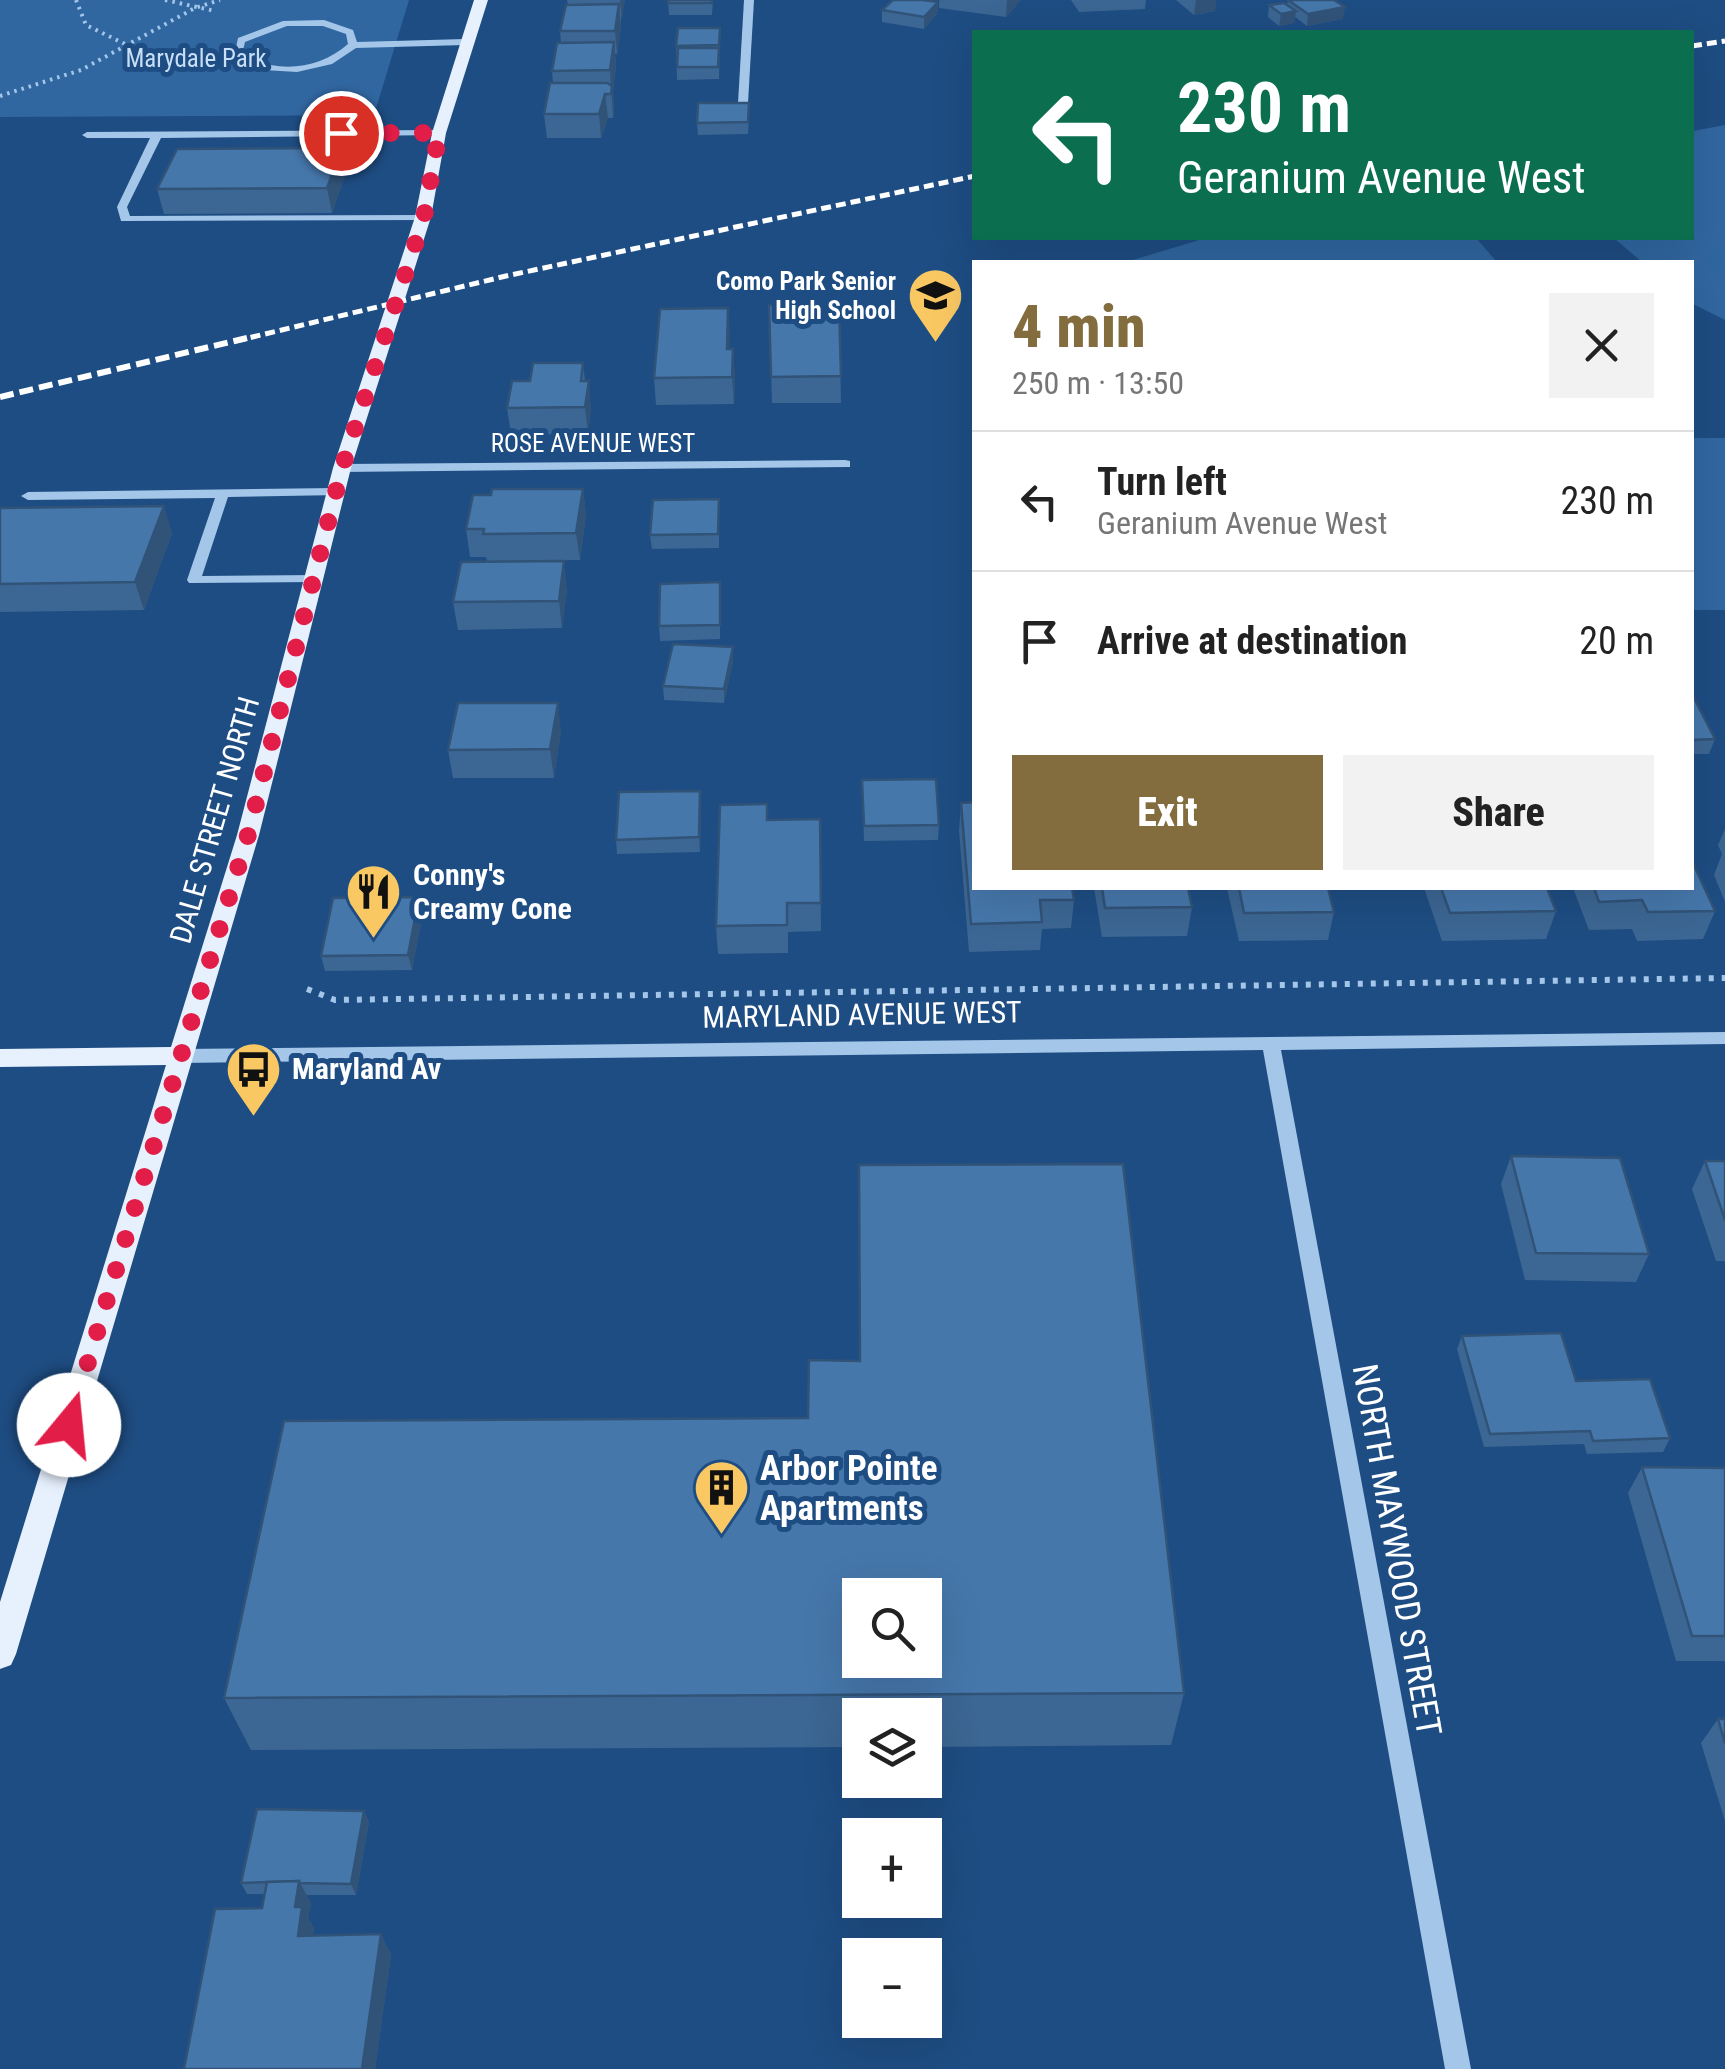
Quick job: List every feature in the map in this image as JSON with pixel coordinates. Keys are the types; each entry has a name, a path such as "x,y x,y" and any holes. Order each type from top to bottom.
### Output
{"main road":[{"name":"DALE STREET NORTH","path":"0,1654 248,835 338,480 424,217 439,133 481,0"},
{"name":"MARYLAND AVENUE WEST","path":"0,1058 181,1056"}],"street":[{"path":"743,103 749,0"},
{"path":"353,45 350,32 306,22 252,32 236,48 245,62 277,69 316,66 346,53 353,45 466,42"},
{"path":"87,135 439,133"},
{"path":"158,135 122,208 125,219 424,217"},
{"name":"ROSE AVENUE WEST","path":"28,496 223,494 338,480 846,464"},
{"path":"223,494 194,580 314,578"},
{"name":"MARYLAND AVENUE WEST","path":"181,1056 1725,1038"},
{"name":"NORTH MAYWOOD STREET","path":"1270,1042 1458,2069"}],"path":[{"path":"76,0 86,26 128,46"},
{"path":"165,0 195,8"},
{"path":"0,96 81,70 195,8 220,0"},
{"path":"307,989 335,1000 1725,978"}],"green space":[{"name":"Marydale Park","path":"0,0 409,0 374,115 0,117"},
{"path":"1725,125 1725,320 1694,304 1694,260 1640,260 1616,240 1694,240 1694,131"},
{"path":"1199,240 1478,240 1495,260 1133,260"},
{"path":"1694,438 1725,438 1725,610 1694,610"}],"building":[{"path":"712,0 712,3 668,3"},
{"path":"893,0 938,2 924,17 882,10"},
{"path":"1288,0 1334,0 1345,7 1308,14"},
{"path":"1284,3 1296,11 1281,14 1269,5"},
{"path":"619,4 615,31 560,31 566,5"},
{"path":"678,28 720,28 719,45 676,46"},
{"path":"614,42 610,70 552,71 557,43"},
{"path":"678,48 719,48 718,67 677,67"},
{"path":"550,83 612,86 599,114 544,114"},
{"path":"698,103 749,103 748,122 697,123"},
{"path":"342,148 327,188 157,189 177,149"},
{"path":"839,304 841,376 771,377 769,305"},
{"path":"728,308 727,349 733,349 732,377 654,378 660,309"},
{"path":"533,363 583,363 581,381 589,381 585,407 507,408 512,381 530,381"},
{"path":"492,489 583,489 576,533 483,534 484,529 466,529 473,495 491,495"},
{"path":"719,499 718,534 650,535 653,500"},
{"path":"164,506 135,582 0,584 0,508"},
{"path":"564,561 559,601 453,602 461,562"},
{"path":"720,582 720,625 659,626 660,584"},
{"path":"673,644 733,647 724,689 663,686"},
{"path":"1694,698 1715,739 1694,740"},
{"path":"458,703 558,703 550,749 448,750"},
{"path":"936,779 939,825 864,826 862,780"},
{"path":"700,791 699,837 616,840 619,792"},
{"path":"972,802 972,890 1072,890 1074,900 1040,900 1042,922 971,924 961,803"},
{"path":"767,804 767,820 820,819 821,903 787,903 787,925 716,926 720,805"},
{"path":"1694,865 1715,911 1648,912 1642,900 1599,902 1595,890 1694,890"},
{"path":"1102,890 1188,890 1192,907 1105,908"},
{"path":"1239,890 1328,890 1334,912 1244,913"},
{"path":"1442,890 1548,890 1556,911 1450,913"},
{"name":"Conny's Creamy Cone","path":"419,897 408,955 321,956 333,898"},
{"path":"1511,1156 1620,1158 1649,1254 1536,1253"},
{"path":"1705,1161 1725,1161 1725,1220"},
{"name":"Arbor Pointe Apartments","path":"1123,1164 1184,1693 224,1698 284,1421 808,1418 809,1360 860,1361 859,1165"},
{"path":"1561,1333 1576,1381 1650,1379 1670,1438 1593,1441 1590,1431 1490,1434 1462,1336"},
{"path":"1642,1467 1725,1468 1725,1636 1692,1636"},
{"path":"1718,1719 1725,1719 1725,1743"},
{"path":"257,1809 364,1811 351,1884 241,1883"},
{"path":"299,1881 295,1907 302,1907 298,1936 381,1934 362,2069 184,2069 215,1909 262,1908 267,1882"}],"railway":[{"path":"1694,46 1725,41"},
{"path":"236,341 506,276 972,177"},
{"path":"0,397 247,338"}],"place":[{"name":"Como Park Senior High School","path":"935,344"},
{"name":"Conny's Creamy Cone","path":"374,941"},
{"name":"Maryland Av","path":"253,1118"},
{"name":"Arbor Pointe Apartments","path":"721,1537"}],"route":[{"path":"69,1425 248,835 342,468 424,217 439,133 341,133"}]}
